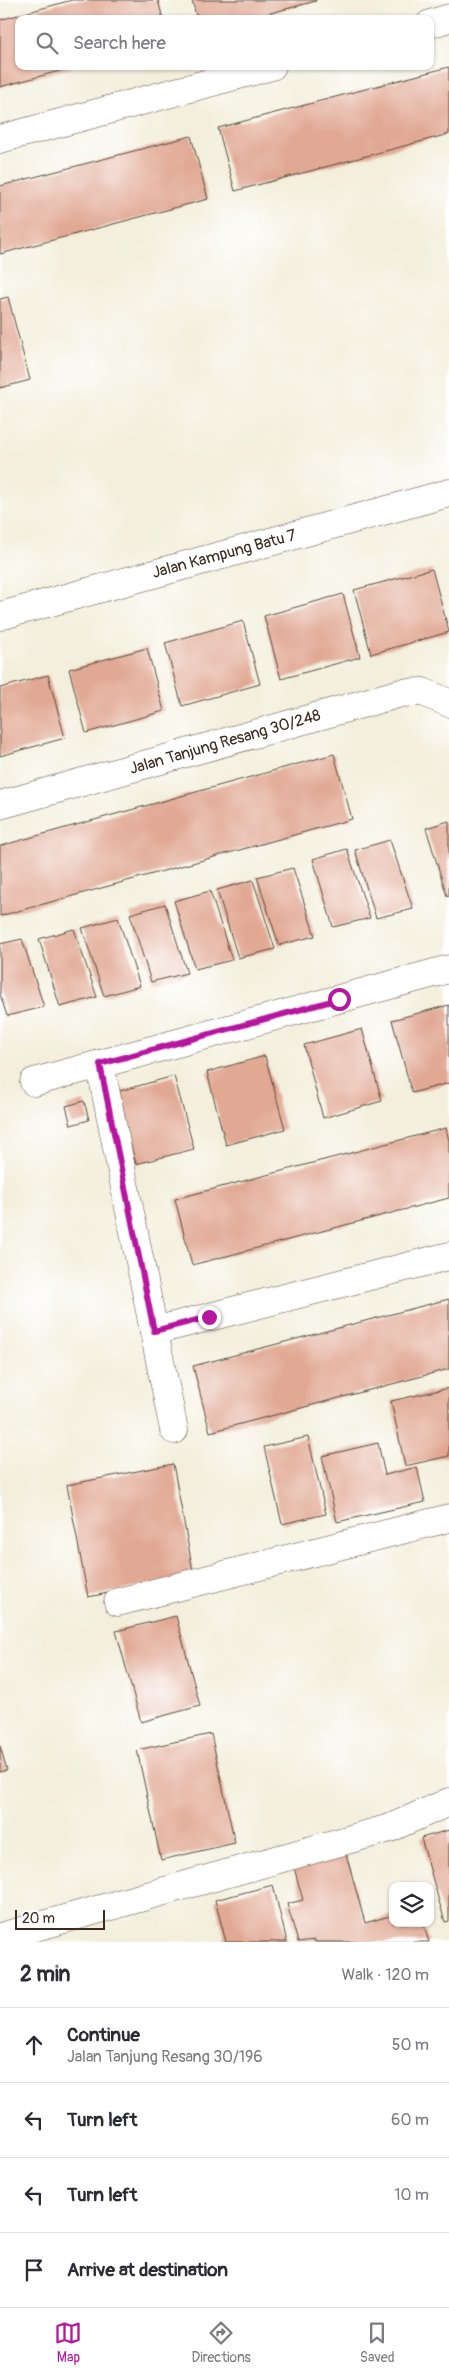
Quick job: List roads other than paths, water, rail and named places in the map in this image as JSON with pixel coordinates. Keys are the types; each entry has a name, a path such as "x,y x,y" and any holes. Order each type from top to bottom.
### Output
{"street":[{"path":"434,23 449,18"},
{"path":"0,138 257,70"},
{"name":"Jalan Kampung Batu 7","path":"0,616 449,493"},
{"name":"Jalan Tanjung Resang 30/248","path":"0,804 401,693 423,692 449,703"},
{"path":"34,1082 449,969"},
{"path":"100,1064 174,1430"},
{"path":"154,1331 449,1256"},
{"path":"118,1602 449,1518"},
{"path":"0,1937 390,1828 449,1802"}]}
